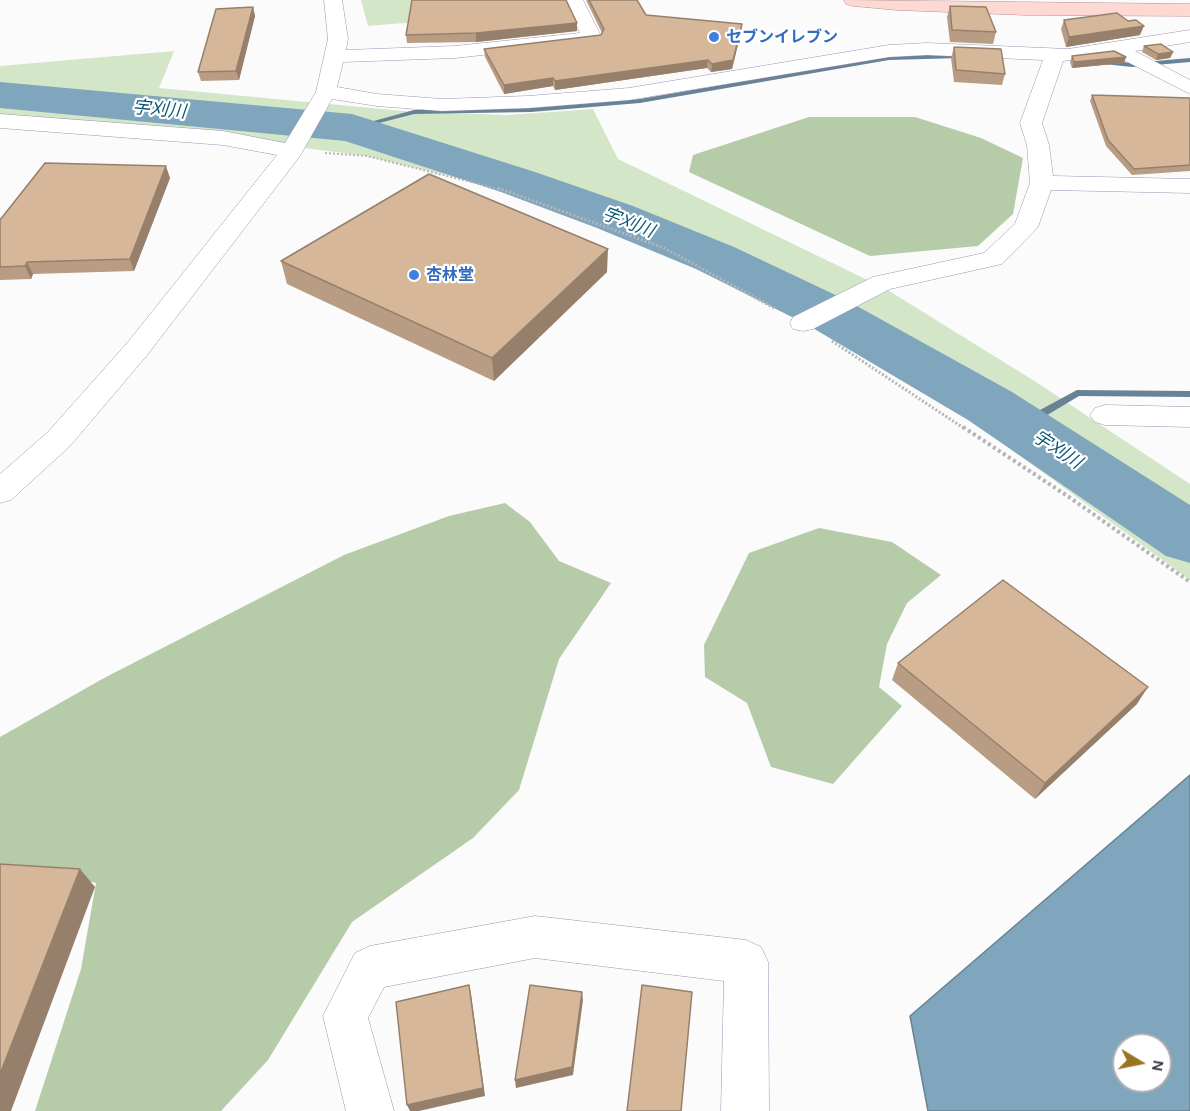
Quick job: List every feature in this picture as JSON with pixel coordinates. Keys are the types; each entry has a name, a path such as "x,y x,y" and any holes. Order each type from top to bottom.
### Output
{"main road":[{"path":"853,0 1025,9 1190,10"}],"street":[{"path":"0,492 59,439 138,348 292,151 326,92 338,39 333,0"},
{"path":"334,56 455,52 592,38 574,0"},
{"path":"326,92 376,100 442,105 528,102 629,94 889,51 927,49 1055,54 1117,49 1190,36"},
{"path":"1117,49 1190,88"},
{"path":"803,323 882,283 993,259 1026,227 1042,183 1038,145 1031,123 1055,54"},
{"path":"0,121 223,138 292,151"},
{"path":"1042,183 1190,186"},
{"path":"1105,416 1190,417"},
{"path":"0,458 31,464"},
{"path":"370,1111 345,1016 370,968 535,937 746,962 745,1111"}],"path":[{"path":"292,151 367,156 495,188 664,248 803,323 865,361 1190,582"}],"green space":[{"path":"361,0 467,0 484,16 368,26"},
{"path":"174,51 159,88 414,112 508,115 593,109 618,159 886,289 1036,382 1190,484 1190,580 978,425 835,337 803,323 664,248 495,187 367,156 218,137 0,117 0,66"},
{"path":"809,117 915,117 981,138 1023,158 1013,214 978,246 870,256 689,172 693,155"},
{"path":"505,503 530,522 559,561 611,583 559,659 519,790 473,838 352,922 268,1060 221,1111 35,1111 81,969 96,883 13,864 0,866 0,737 104,678 344,555 449,516"},
{"path":"819,528 892,542 941,575 907,603 887,644 879,687 902,706 833,784 771,767 747,703 705,677 704,645 749,553"}],"water":[{"path":"1190,775 1190,1111 928,1111 910,1016"}],"building":[{"path":"412,0 566,0 577,23 476,33 406,35"},
{"path":"589,0 637,0 646,15 742,24 733,60 712,64 708,60 555,81 553,78 504,85 484,49 601,35 604,29"},
{"path":"950,6 986,7 996,32 952,30"},
{"path":"253,7 236,71 198,72 216,9"},
{"path":"1117,13 1128,21 1136,20 1144,26 1069,37 1064,20"},
{"path":"1161,44 1173,52 1158,54 1144,46"},
{"path":"954,47 1001,49 1005,74 956,70"},
{"path":"1114,51 1126,57 1074,62 1072,56"},
{"path":"1092,95 1190,98 1190,165 1134,169 1108,140"},
{"path":"45,163 166,166 130,259 27,262 25,266 0,267 0,220"},
{"path":"429,174 608,249 492,358 281,261"},
{"path":"1003,580 1148,687 1045,783 898,663"},
{"path":"0,864 80,869 0,1074"},
{"path":"469,985 483,1088 407,1105 396,1002"},
{"path":"530,985 582,992 572,1067 515,1080"},
{"path":"642,985 692,992 681,1111 627,1111"}],"waterway":[{"path":"352,128 414,112 531,110 640,101 889,58 958,56"},
{"path":"1104,62 1132,65 1190,60"},
{"name":"宇刈川","path":"0,95 352,128 518,182 615,217 715,258 826,312 990,406 1190,538"},
{"path":"1020,426 1077,393 1190,394"}],"place":[{"name":"セブンイレブン","path":"714,37"},
{"name":"杏林堂","path":"414,275"}]}
